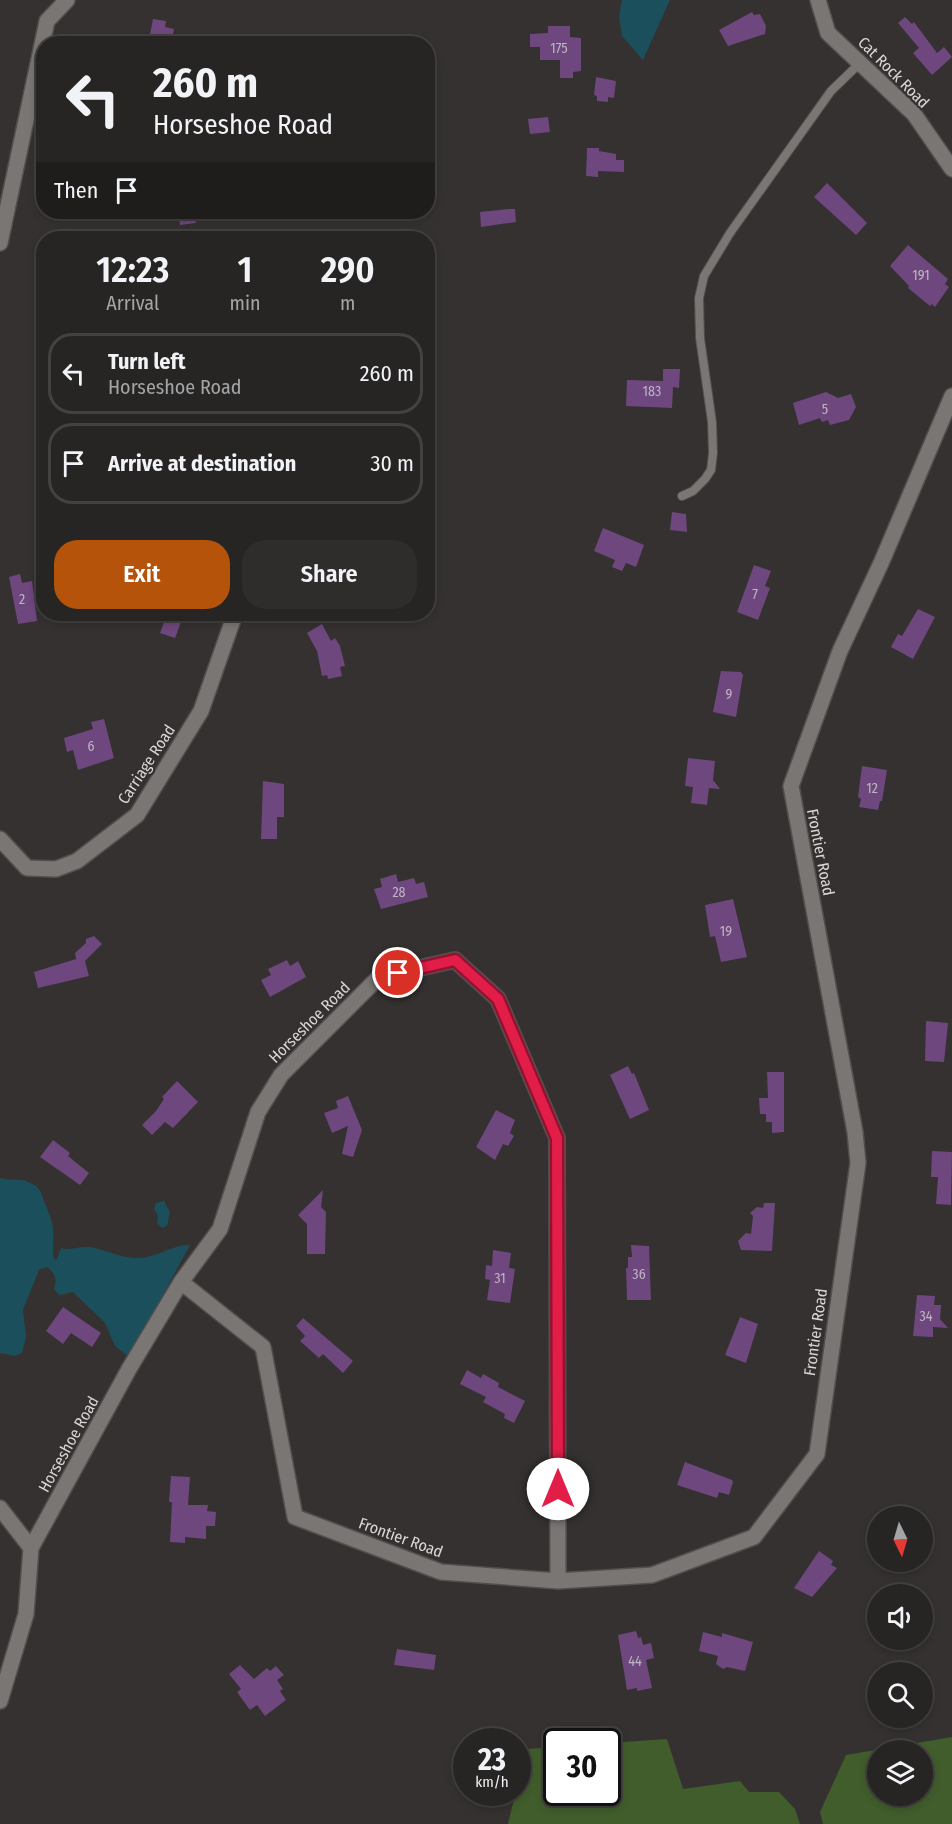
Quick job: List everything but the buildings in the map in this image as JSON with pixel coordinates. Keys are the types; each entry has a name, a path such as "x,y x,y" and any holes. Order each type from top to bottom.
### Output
{"street":[{"path":"44,36 47,21 68,0"},
{"name":"Cat Rock Road","path":"818,0 828,33 914,114 952,169"},
{"path":"0,243 36,73"},
{"name":"Frontier Road","path":"181,1282 263,1347 295,1517 441,1572 558,1581 652,1575 754,1537 817,1454 858,1163 855,1132 791,786 840,651 882,561 952,396"},
{"name":"Carriage Road","path":"0,839 27,868 56,869 77,861 137,815 201,711 233,621"},
{"name":"Horseshoe Road","path":"31,1548 129,1369 181,1282 220,1228 258,1112 281,1075 379,977 455,960 498,999 557,1138 558,1581"},
{"path":"0,1508 31,1548 26,1614 0,1701"}],"lane":[{"path":"682,496 693,491 705,479 711,470 713,453 712,422 700,338 699,298 704,276 730,233 831,91 860,63"}],"green space":[{"path":"952,1737 952,1824 823,1824 820,1812 846,1755 867,1751 867,1806 933,1806 933,1740"},
{"path":"667,1739 683,1789 740,1781 749,1792 779,1792 795,1809 800,1824 508,1824 512,1806 531,1806 531,1749 543,1748 543,1806 621,1806 621,1742"}],"water":[{"path":"622,0 670,0 643,60 622,36 619,17"},
{"path":"0,1178 25,1181 39,1189 51,1220 53,1256 56,1261 61,1248 90,1247 127,1257 140,1258 178,1246 190,1245 129,1357 115,1346 105,1323 73,1292 59,1295 54,1289 54,1274 47,1267 39,1270 23,1310 26,1337 22,1353 15,1356 0,1353"},
{"path":"164,1201 170,1212 167,1226 162,1228 157,1223 158,1216 154,1209 156,1203"}],"route":[{"path":"398,973 455,960 498,999 557,1138 558,1489"}]}
